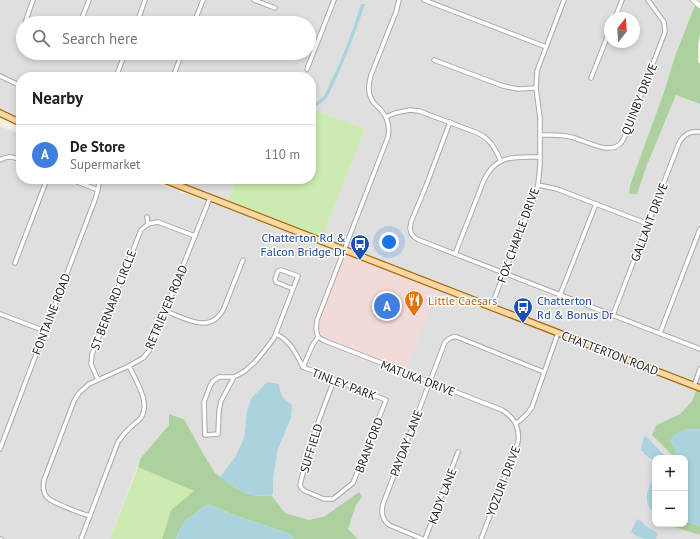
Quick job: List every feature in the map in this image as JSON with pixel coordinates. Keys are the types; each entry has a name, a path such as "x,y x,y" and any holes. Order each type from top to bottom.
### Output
{"main road":[{"path":"0,113 16,121"},
{"name":"CHATTERTON ROAD","path":"175,184 700,388"}],"street":[{"path":"27,16 33,0"},
{"path":"83,16 90,0"},
{"path":"139,16 145,0"},
{"path":"197,16 203,0"},
{"path":"254,0 275,8"},
{"path":"316,46 334,0"},
{"path":"318,337 316,329 317,320 388,137 389,127 386,117 374,104 370,96 369,87 370,79 396,12 399,0"},
{"path":"424,0 546,47"},
{"path":"438,5 440,0"},
{"name":"FOX CHAPLE DRIVE","path":"491,307 538,185 540,118 536,88 537,71 564,0"},
{"path":"617,12 622,0"},
{"name":"QUINBY DRIVE","path":"540,135 570,136 606,148 614,148 621,143 628,129 665,32 664,22 648,0"},
{"path":"693,0 700,6"},
{"path":"591,78 604,45"},
{"path":"118,72 122,60"},
{"path":"175,72 179,60"},
{"path":"307,69 311,60"},
{"path":"434,60 503,86 518,89 536,88"},
{"path":"0,76 16,84"},
{"path":"366,98 370,96"},
{"path":"386,117 395,113 410,110 425,112 479,133 491,143 501,161"},
{"path":"450,122 411,222 410,228 414,237 700,349"},
{"name":"GALLANT DRIVE","path":"613,315 679,143 688,131 700,132"},
{"path":"2,159 9,156 16,158"},
{"path":"455,254 487,174 493,166 501,161 513,157 540,157"},
{"path":"15,263 45,184"},
{"path":"83,184 98,190"},
{"name":"FONTAINE ROAD","path":"0,449 96,197 99,184"},
{"path":"538,185 557,189 648,224"},
{"name":"RETRIEVER ROAD","path":"90,516 54,503 44,493 44,480 78,393 89,384 143,358 149,351 210,198"},
{"path":"560,295 596,204"},
{"path":"147,217 148,224 156,222 161,223 195,236"},
{"name":"ST BERNARD CIRCLE","path":"98,380 91,364 92,354 140,232 144,226 148,224"},
{"path":"660,333 700,229"},
{"path":"166,311 199,323 206,323 214,320 222,311 243,260"},
{"path":"234,377 221,401 218,420 218,434 205,435 204,402 212,383 215,379 234,377 245,371 256,361 276,334 298,276 281,270 278,271 275,279 276,282 293,289"},
{"path":"0,314 45,331"},
{"path":"516,423 527,414 532,407 558,333"},
{"name":"TINLEY PARK","path":"276,334 281,336 289,343 303,367 386,400"},
{"name":"TINLEY PARK","path":"303,367 313,344 318,337"},
{"name":"MATUKA DRIVE","path":"318,337 502,410 516,423"},
{"name":"PAYDAY LANE","path":"424,539 389,525 383,518 382,509 445,342 454,337 544,372"},
{"path":"81,539 118,442 128,429 140,418 144,411 143,396 129,366"},
{"path":"694,386 700,369"},
{"name":"SUFFIELD","path":"328,500 305,491 300,485 310,444 334,380"},
{"name":"BRANFORD","path":"328,500 333,499 354,483 386,400"},
{"name":"YOZURI DRIVE","path":"481,539 517,446 519,434 516,423"},
{"name":"KADY LANE","path":"424,539 458,452"}],"shaded area":[{"path":"0,0 691,0 695,5 675,56 663,95 630,185 629,194 637,194 647,165 676,95 700,104 700,384 322,237 365,129 316,111 316,72 16,72 16,116 0,110"},
{"path":"0,126 16,132 16,184 159,184 340,250 313,321 321,343 403,375 438,290 696,391 692,401 680,414 656,425 652,435 672,455 652,455 652,527 674,527 700,535 700,539 358,539 347,529 356,505 362,497 359,492 325,516 309,520 285,513 272,496 273,478 278,449 291,418 285,401 280,393 247,411 244,438 235,457 220,477 215,473 184,419 170,414 169,425 140,459 110,539 0,539"},
{"path":"186,184 234,184 228,201"},
{"path":"340,250 438,290 403,376 321,343 313,332 313,321"}],"green space":[{"path":"695,5 700,9 698,62 700,63 700,104 676,95 647,165 637,194 629,194 630,185 663,95 675,56"},
{"path":"316,111 365,129 322,237 228,201 234,184 316,184"},
{"path":"696,391 700,392 700,429 683,430 670,441 675,448 675,455 672,455 652,435 656,425 680,414 692,401"},
{"path":"169,414 184,419 215,473 234,487 251,495 272,496 285,513 309,520 325,516 359,492 362,497 356,505 348,529 358,539 294,539 290,534 231,514 208,504 186,520 176,539 162,539 171,510 194,491 138,467 140,459 169,425"},
{"path":"138,467 195,491 171,510 162,539 110,539"},
{"path":"688,522 700,526 700,535 674,527 688,527"}],"water":[{"path":"361,4 365,4 347,53 330,91 326,98 316,106 316,102 324,96 327,91"},
{"path":"267,382 279,384 282,396 292,405 291,418 278,449 273,478 272,496 251,495 234,487 220,477 235,457 244,438 247,411 251,399"},
{"path":"700,429 700,526 688,522 688,455 675,455 675,448 670,441 672,437 683,430"},
{"path":"645,435 664,455 652,455 652,459 641,450"},
{"path":"652,481 652,511 647,500 648,490"},
{"path":"208,504 231,514 290,534 294,539 176,539 186,520"},
{"path":"637,519 658,534 656,539 642,538 631,532"}],"place":[{"name":"Chatterton Rd & Falcon Bridge Dr","path":"360,261"},
{"name":"De Store","path":"387,306"},
{"name":"Little Caesars","path":"414,317"},
{"name":"Chatterton Rd & Bonus Dr","path":"523,324"}]}
